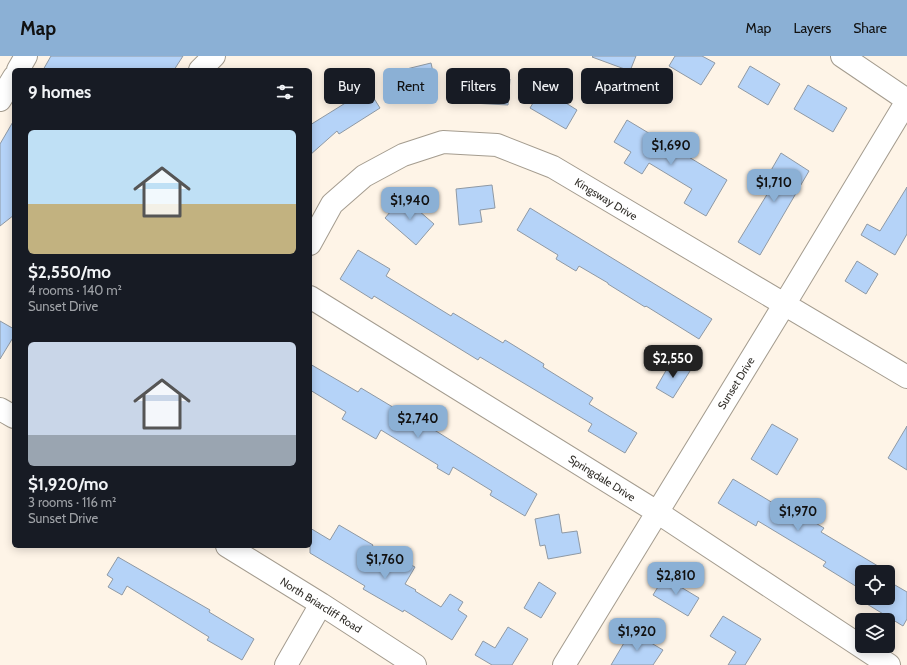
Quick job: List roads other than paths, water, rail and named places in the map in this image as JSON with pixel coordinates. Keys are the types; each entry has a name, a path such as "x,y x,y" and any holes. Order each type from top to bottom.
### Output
{"street":[{"path":"19,68 26,56"},
{"path":"202,68 214,56"},
{"path":"842,56 907,101"},
{"path":"0,100 12,80"},
{"name":"Sunset Drive","path":"564,665 907,101"},
{"name":"Kingsway Drive","path":"312,240 332,204 364,176 403,155 443,142 497,145 553,167 907,377"},
{"name":"Springdale Drive","path":"312,298 657,512 890,665"},
{"path":"0,409 12,416"},
{"name":"North Briarcliff Road","path":"230,548 321,604 415,665"},
{"path":"286,665 321,604"}]}
